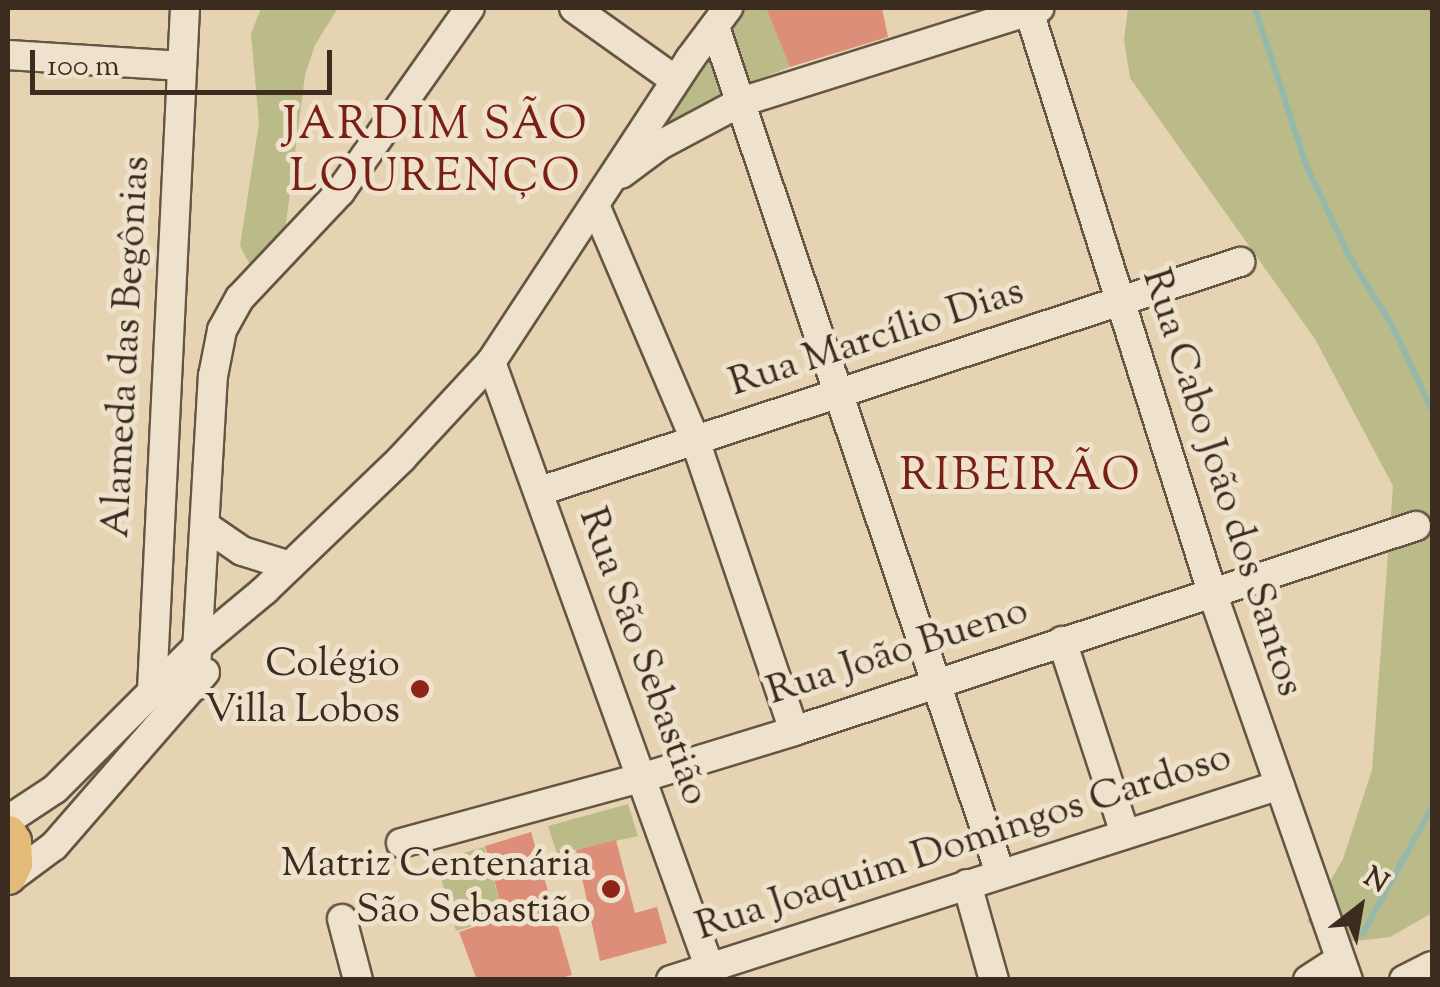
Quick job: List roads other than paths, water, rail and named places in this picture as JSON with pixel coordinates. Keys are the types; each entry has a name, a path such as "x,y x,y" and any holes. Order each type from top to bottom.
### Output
{"main road":[{"path":"8,833 13,841 14,862 8,878"}],"street":[{"name":"Alameda das Begônias","path":"152,690 185,8"},
{"path":"195,686 213,376 222,330 240,298 340,192 470,8"},
{"path":"574,8 675,80"},
{"path":"601,194 660,145 741,102 1032,9"},
{"name":"Rua Cabo João dos Santos","path":"1032,9 1117,302 1212,592 1344,970"},
{"path":"8,820 55,789 199,645 266,590 402,458 492,362 675,80 722,17"},
{"path":"722,17 741,102 1000,874"},
{"path":"8,55 181,66"},
{"path":"601,194 695,440 794,731"},
{"name":"Rua Marcílio Dias","path":"540,491 1240,262"},
{"name":"Rua São Sebastião","path":"492,362 644,777 690,923 711,972"},
{"name":"Rua João Bueno","path":"402,843 644,777 794,731 1416,526"},
{"path":"207,527 242,551 290,566"},
{"path":"8,878 54,846 195,686 266,590"},
{"path":"1062,641 1125,834"},
{"name":"Rua Joaquim Domingos Cardoso","path":"678,978 711,972 967,884 1280,785"},
{"path":"967,884 994,980"},
{"path":"342,919 358,980"},
{"path":"678,978 690,923"},
{"path":"1404,980 1432,966"},
{"path":"1308,980 1344,970"}],"waterway":[{"path":"1255,8 1307,167 1349,256 1394,329 1432,410"},
{"path":"1363,933 1432,807"}],"place":[{"name":"Colégio Villa Lobos","path":"420,689"},
{"name":"Matriz Centenária São Sebastião","path":"611,889"}],"district":[{"name":"JARDIM SÃO LOURENÇO","path":"436,154"},
{"name":"RIBEIRÃO","path":"1021,479"}]}
